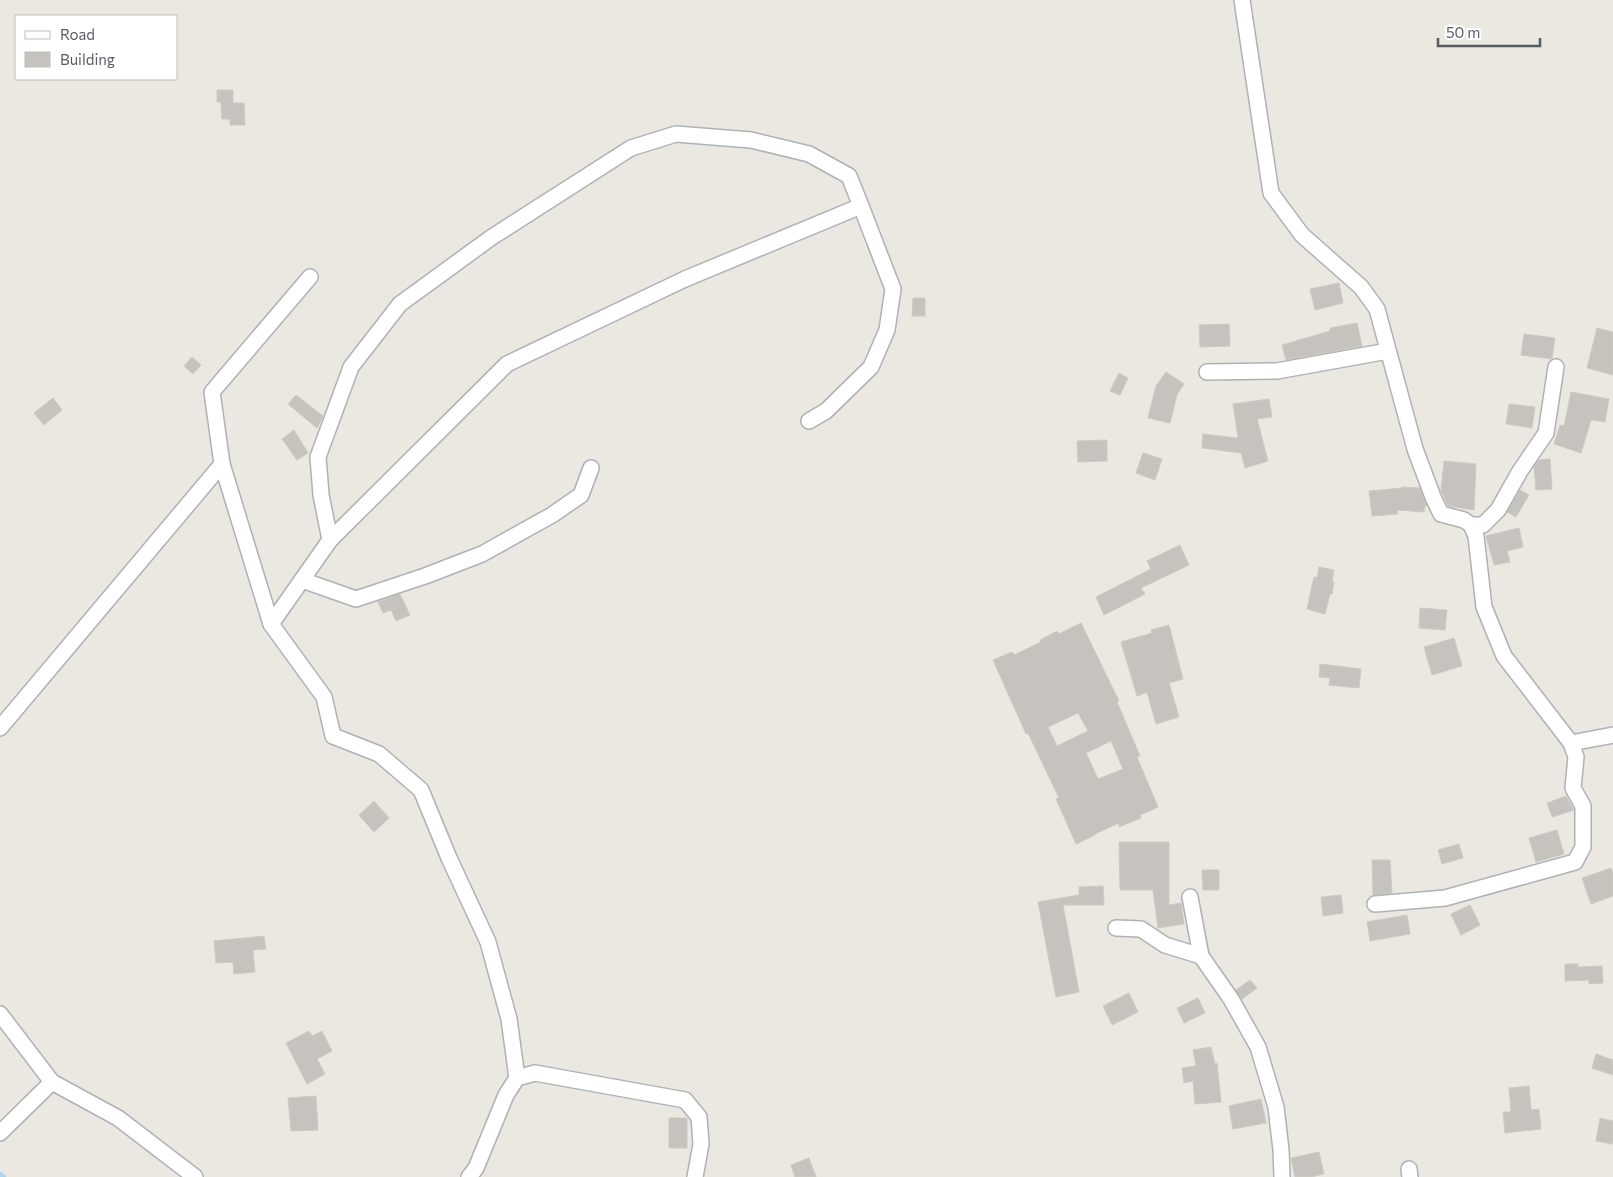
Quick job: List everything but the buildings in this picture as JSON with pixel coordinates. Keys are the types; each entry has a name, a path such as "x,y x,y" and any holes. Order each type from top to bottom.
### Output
{"street":[{"path":"1242,0 1271,194 1302,235 1361,287 1377,309 1416,448 1433,497 1441,514 1464,520 1471,525 1476,536 1484,607 1504,656 1570,742 1576,758 1573,788 1583,806 1583,847 1575,862 1444,898 1375,904"},
{"path":"330,540 321,496 318,457 351,367 400,304 492,237 631,148 676,134 751,140 809,154 849,176 893,288 886,330 871,367 826,411 809,421"},
{"path":"271,624 330,540 507,364 685,279 861,206"},
{"path":"310,277 212,392 222,464 271,624 324,697 333,736 379,754 421,790 449,858 488,942 510,1020 517,1078 506,1095 476,1168 469,1177"},
{"path":"1207,372 1277,371 1388,351"},
{"path":"1471,525 1483,525 1498,510 1520,471 1546,433 1556,367"},
{"path":"0,728 222,464"},
{"path":"302,580 356,599 426,576 482,554 552,515 581,494 591,468"},
{"path":"1570,742 1613,735"},
{"path":"1190,897 1201,956 1230,999 1258,1047 1276,1108 1282,1177"},
{"path":"1116,928 1141,930 1165,945 1201,956"},
{"path":"0,1014 52,1082 118,1118 195,1177"},
{"path":"517,1078 535,1074 685,1100 699,1117 701,1144 695,1177"},
{"path":"0,1133 52,1082"}],"waterway":[{"path":"0,1174 4,1177"}]}
